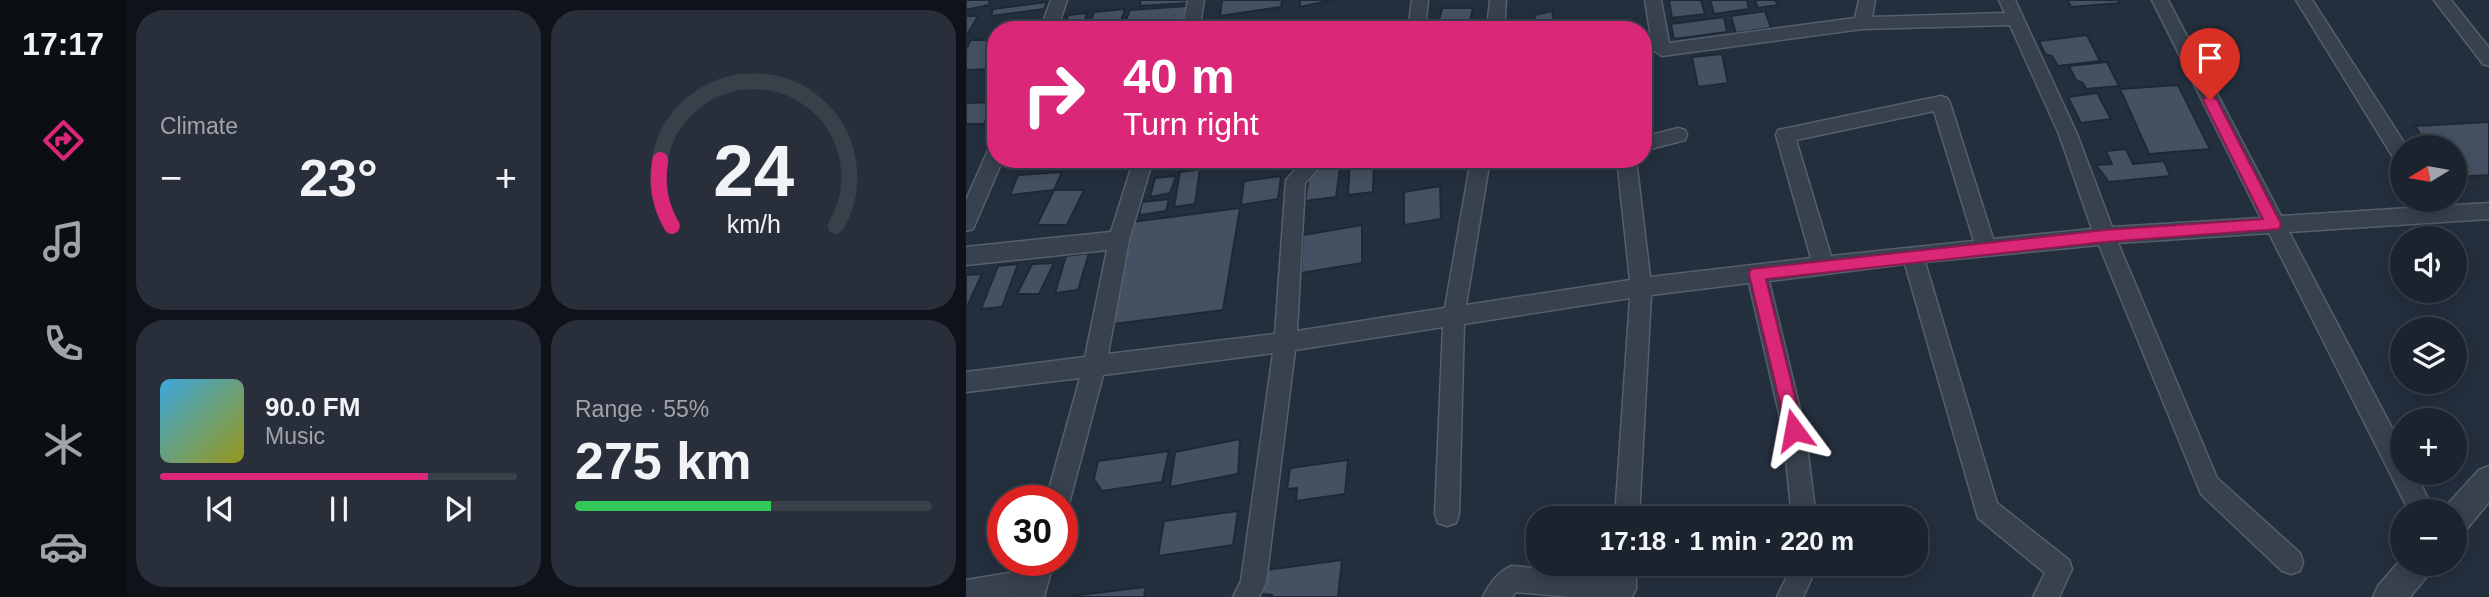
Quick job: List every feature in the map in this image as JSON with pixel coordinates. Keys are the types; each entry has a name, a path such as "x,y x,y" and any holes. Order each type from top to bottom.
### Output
{"street":[{"path":"1051,21 1059,0"},
{"path":"1192,21 1196,0"},
{"path":"1417,21 1420,0"},
{"path":"1496,21 1498,0"},
{"path":"1653,0 1662,50 1862,23 2016,19"},
{"path":"1862,23 1867,0"},
{"path":"2007,0 2068,134 2105,236 2210,486 2291,562"},
{"path":"2160,0 2416,499"},
{"path":"2304,0 2390,136"},
{"path":"2442,0 2489,61"},
{"path":"1824,266 1785,135 1941,103 1986,248"},
{"path":"1652,142 1678,135"},
{"path":"966,223 990,168"},
{"path":"1062,485 1094,368 1119,240 1141,168"},
{"path":"1246,597 1253,583 1285,342 1296,180 1309,168"},
{"path":"1447,514 1454,315 1479,168"},
{"path":"1627,168 1641,287 1628,506"},
{"path":"2468,209 2489,211"},
{"path":"966,382 1285,342 1641,287 1913,255 2390,212"},
{"path":"966,256 1119,240"},
{"path":"1913,255 1987,510 2060,569 2046,597"},
{"path":"1757,274 1794,430 1803,506"},
{"path":"2467,505 2489,480"},
{"path":"1496,597 1511,579 1623,589 1624,576"},
{"path":"1790,597 1801,576"},
{"path":"2389,597 2407,576"},
{"path":"966,593 1036,579"}],"building":[{"path":"966,0 990,0 989,5 966,10"},
{"path":"1141,0 1189,0 1188,3 1139,6"},
{"path":"1222,0 1282,0 1281,7 1220,16"},
{"path":"1300,0 1333,0 1300,7"},
{"path":"1669,0 1701,0 1705,14 1672,18"},
{"path":"1710,0 1747,0 1749,9 1714,14"},
{"path":"1755,0 1775,0 1778,5 1758,8"},
{"path":"2068,0 2118,0 2120,3 2071,7"},
{"path":"1047,2 1044,9 991,16 993,9"},
{"path":"1188,6 1183,21 1126,21 1130,10"},
{"path":"1442,8 1473,8 1470,21 1439,21"},
{"path":"1125,9 1121,21 1090,21 1094,12"},
{"path":"1552,11 1554,21 1535,21 1535,15"},
{"path":"1765,11 1771,28 1736,33 1731,16"},
{"path":"1087,13 1085,21 1066,21 1068,15"},
{"path":"966,16 978,16 966,37"},
{"path":"1724,17 1727,32 1674,39 1671,24"},
{"path":"2087,35 2100,61 2058,66 2052,56 2045,54 2039,41"},
{"path":"971,40 987,40 987,69 966,70 966,49"},
{"path":"1722,54 1728,83 1698,87 1692,57"},
{"path":"2107,62 2119,86 2086,89 2083,83 2076,80 2069,66"},
{"path":"2178,85 2210,149 2149,154 2120,89"},
{"path":"2097,93 2111,119 2081,123 2068,97"},
{"path":"987,102 984,124 966,124 966,103"},
{"path":"2489,122 2489,175 2468,176 2468,135 2421,135 2415,126"},
{"path":"2126,149 2133,164 2164,161 2170,176 2109,182 2096,165 2112,164 2106,151"},
{"path":"1310,168 1340,168 1336,197 1305,201"},
{"path":"1350,168 1374,168 1373,192 1348,195"},
{"path":"1200,169 1195,204 1174,207 1180,172"},
{"path":"1062,172 1054,190 1010,195 1018,175"},
{"path":"1176,176 1170,193 1150,197 1155,178"},
{"path":"1281,176 1278,199 1241,205 1244,181"},
{"path":"1440,186 1441,219 1404,225 1404,192"},
{"path":"1054,190 1084,190 1067,225 1037,225"},
{"path":"1169,199 1166,211 1139,215 1142,202"},
{"path":"1240,208 1223,310 1098,326 1124,223"},
{"path":"1362,225 1362,263 1301,273 1303,235"},
{"path":"1089,253 1078,290 1055,293 1066,256"},
{"path":"1054,263 1039,294 1017,294 1032,264"},
{"path":"1018,264 1002,307 981,309 998,266"},
{"path":"982,274 966,309 966,275"},
{"path":"1240,439 1238,474 1170,487 1175,452"},
{"path":"1169,451 1162,482 1102,491 1094,479 1098,461"},
{"path":"1348,460 1345,494 1296,501 1297,488 1287,489 1290,468"},
{"path":"1238,511 1233,545 1158,556 1164,521"},
{"path":"1342,560 1338,597 1272,597 1262,594 1266,570"},
{"path":"1146,587 1144,597 1070,597 1070,596"}],"route":[{"path":"1794,430 1757,274 2105,236 2274,224 2210,100"}]}
